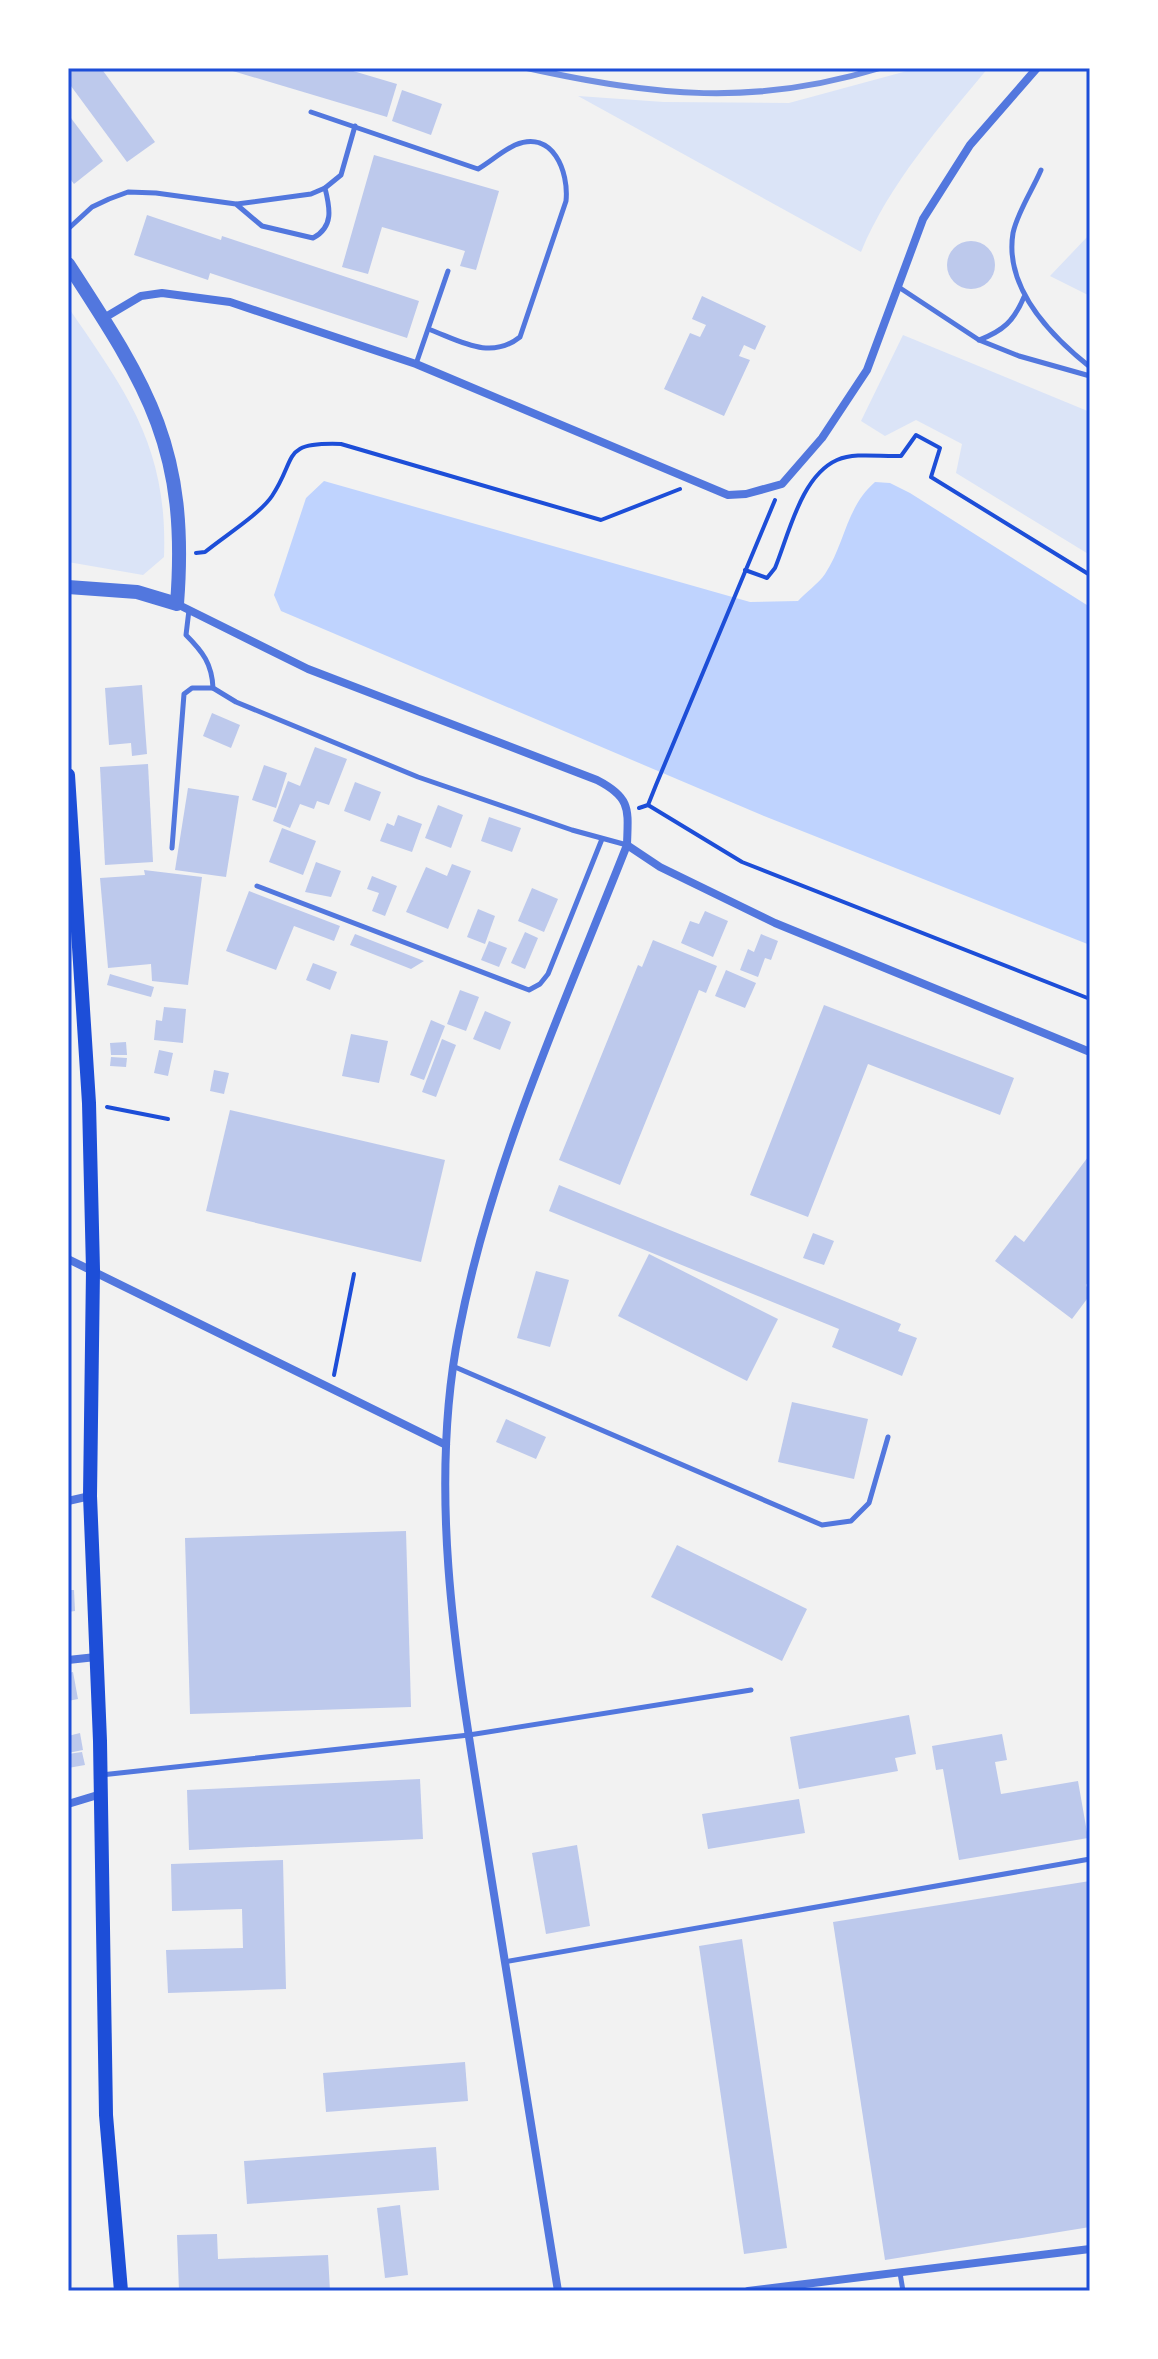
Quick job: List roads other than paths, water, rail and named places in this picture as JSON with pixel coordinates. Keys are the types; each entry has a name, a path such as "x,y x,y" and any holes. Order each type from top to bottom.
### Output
{"main road":[{"path":"68,775 89,1103 93,1270 90,1496 101,1794 106,2115 121,2291"}],"street":[{"path":"104,318 141,296 162,293 275,315 416,364 728,495 746,494 782,484 822,438 867,370 923,219 970,145 1037,68"},
{"path":"68,264 104,318 159,418 178,495 183,606"},
{"path":"68,587 137,592 183,606 308,669 597,780 613,788 625,801 629,813 627,845 510,1139 459,1332 446,1445 452,1604 469,1735 558,2291"},
{"path":"627,845 660,867 775,923 1090,1052"},
{"path":"68,1259 164,1309 446,1445"},
{"path":"68,1501 90,1496"},
{"path":"68,1660 96,1657"},
{"path":"68,1804 101,1794"},
{"path":"748,2291 1090,2249"}],"lane":[{"path":"311,112 478,169 516,145 533,142 556,154 563,166 568,180 566,201 520,337 510,345 483,350 431,330"},
{"path":"68,229 92,207 128,192 236,204 311,194 325,188 341,175 355,126"},
{"path":"1041,170 1013,232 1014,263 1024,296 1062,344 1090,367"},
{"path":"236,204 262,226 294,237 313,238 323,233 329,222 325,188"},
{"path":"416,364 431,330 448,271"},
{"path":"897,285 979,340 1019,356 1090,376"},
{"path":"979,340 1000,332 1016,316 1024,296"},
{"path":"183,606 186,635 205,654 212,671 213,688"},
{"path":"172,848 184,694 192,688 213,688 236,702 297,729 418,777 627,845"},
{"path":"257,886 529,990 540,984 548,974 602,839"},
{"path":"455,1367 822,1525 851,1521 869,1503 888,1437"},
{"path":"100,1775 469,1735 751,1690"},
{"path":"503,1962 1090,1859"},
{"path":"900,2273 903,2291"}],"water":[{"path":"324,481 750,602 798,601 815,585 832,562 858,503 875,482 890,483 910,493 1090,607 1090,945 764,816 281,611 274,595 306,498"}],"railway":[{"path":"527,68 618,85 704,93 746,93 789,88 880,68"}]}
